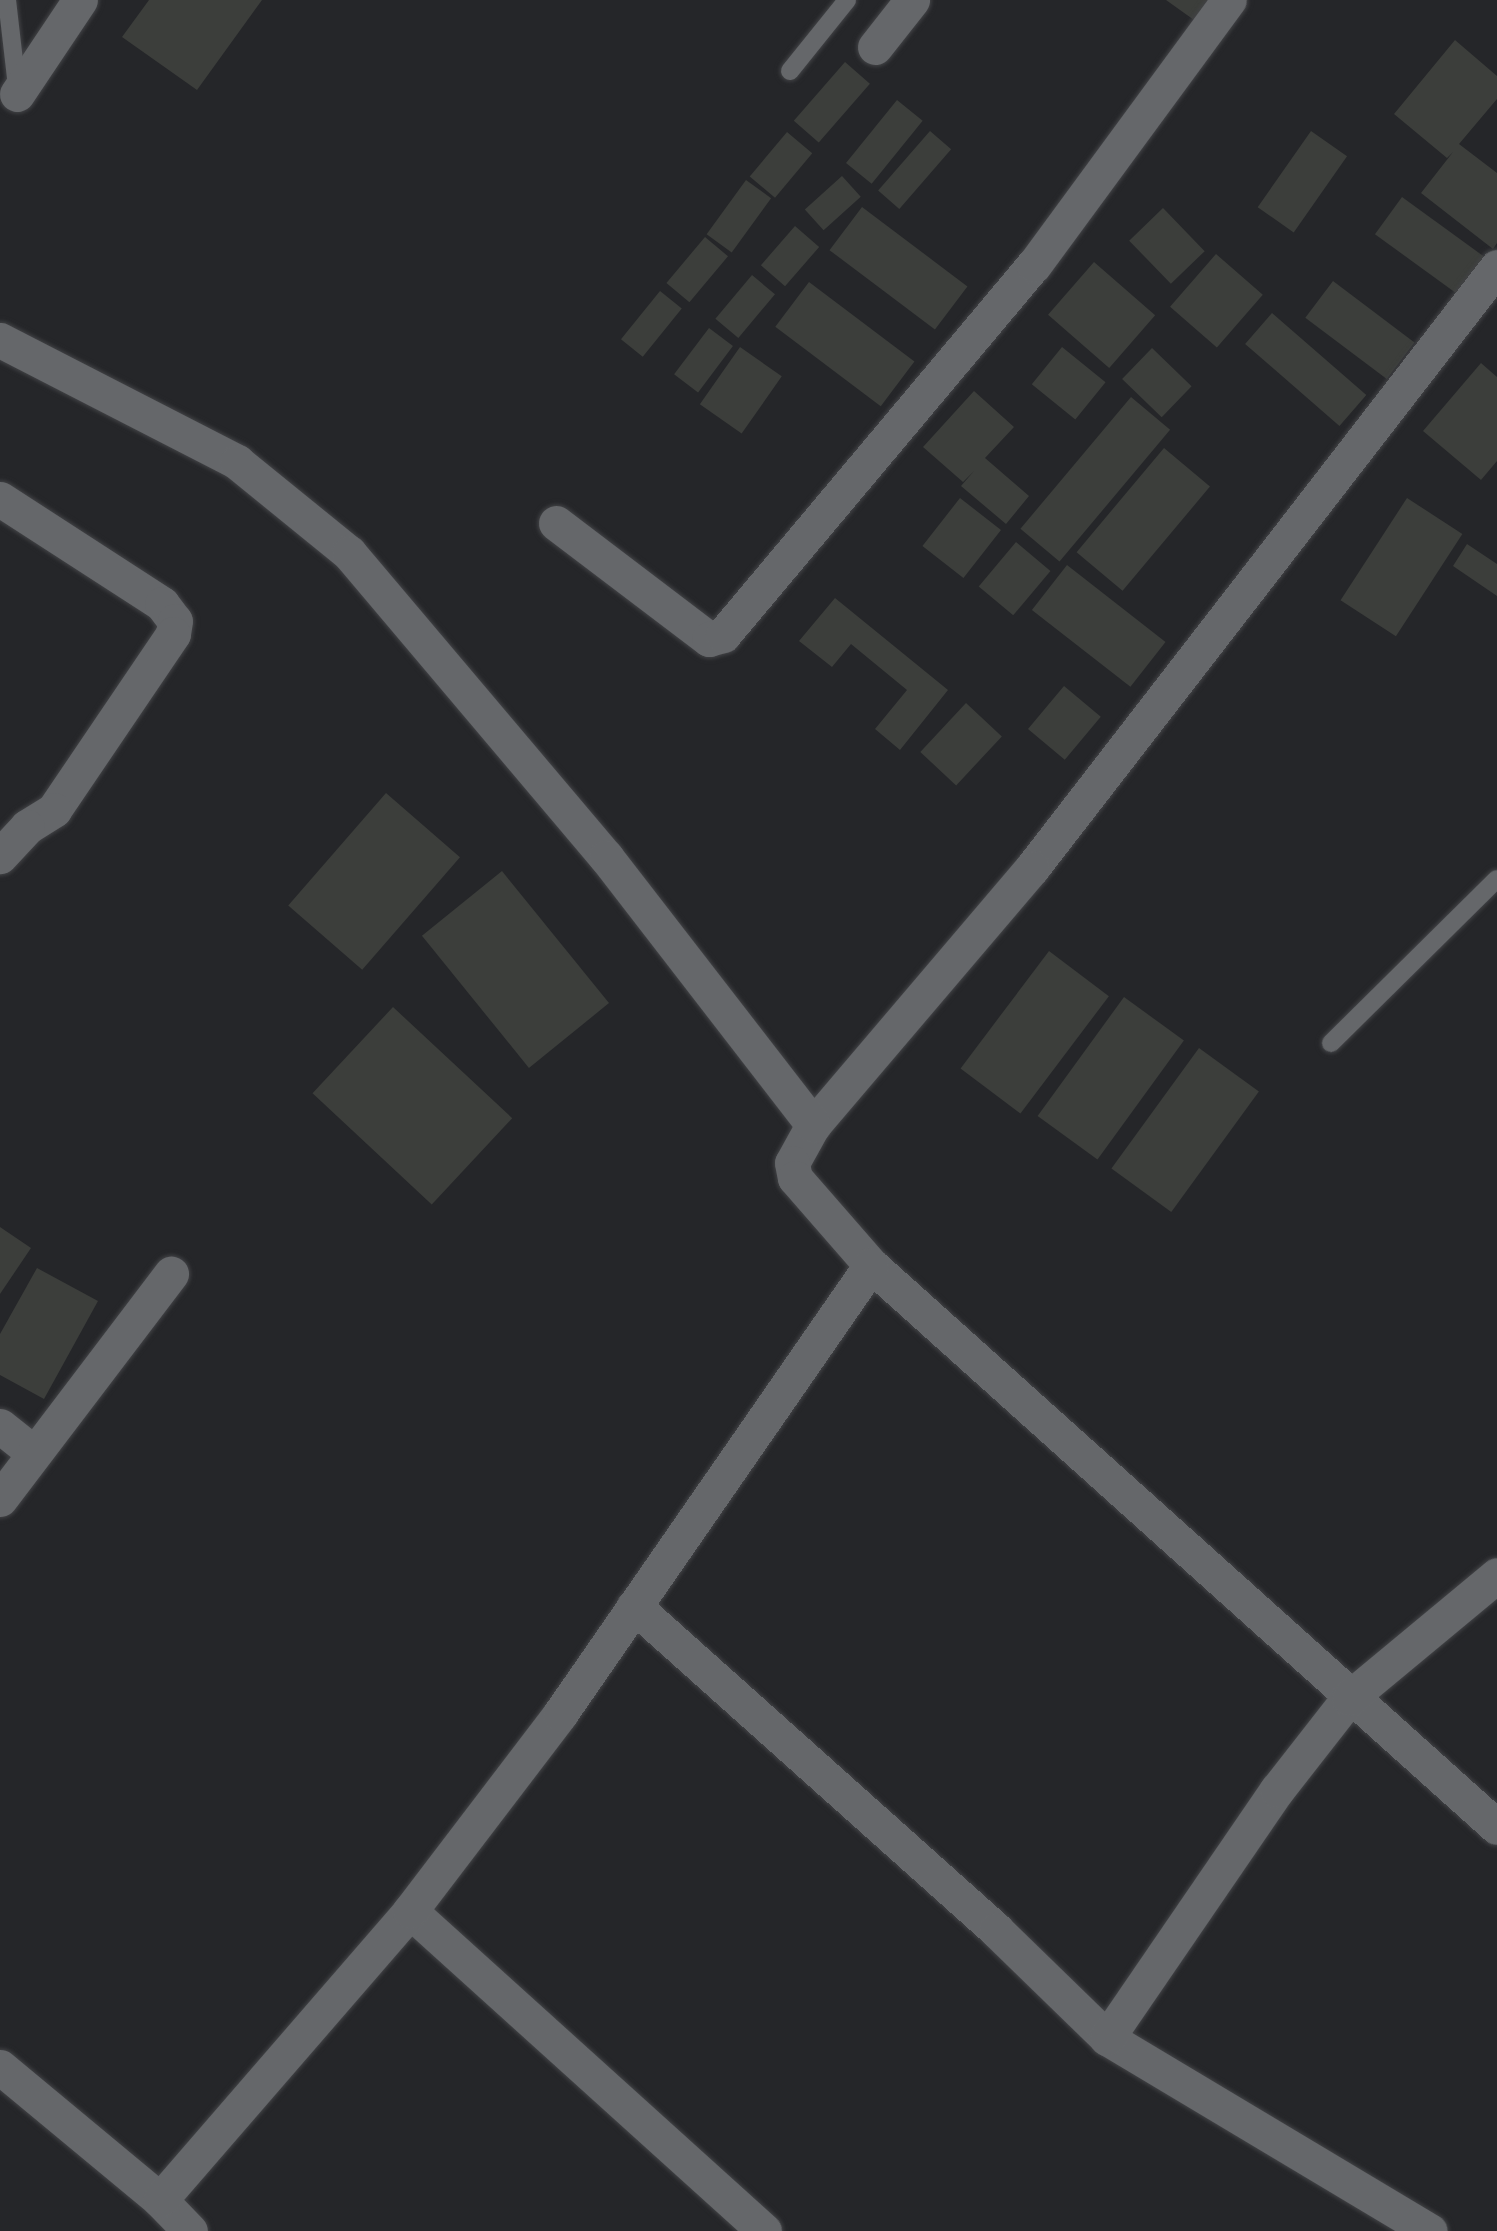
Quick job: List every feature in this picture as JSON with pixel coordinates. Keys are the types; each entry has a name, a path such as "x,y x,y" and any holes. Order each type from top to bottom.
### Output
{"street":[{"path":"17,94 80,0"},
{"path":"875,47 912,0"},
{"path":"556,523 709,639 723,635 1034,265 1230,0"},
{"path":"1497,267 1032,868 813,1125 795,1155 795,1178 871,1265 1349,1698 1497,1827"},
{"path":"0,340 237,462 349,553 606,858 813,1125"},
{"path":"0,499 162,604 175,621 173,634 54,810 27,827 0,856"},
{"path":"160,2200 410,1911 560,1714 871,1265"},
{"path":"0,1499 171,1274"},
{"path":"0,1426 34,1453"},
{"path":"1107,2038 1277,1790 1349,1698 1497,1575"},
{"path":"634,1606 996,1930 1107,2038 1430,2231"},
{"path":"410,1911 764,2231"},
{"path":"0,2067 160,2200 190,2231"}],"lane":[{"path":"7,0 17,94"},
{"path":"790,71 847,0"},
{"path":"1331,1042 1497,879"}],"building":[{"path":"149,0 262,0 197,90 122,37"},
{"path":"1166,0 1229,0 1208,30"},
{"path":"1455,40 1497,76 1497,99 1459,144 1497,173 1497,243 1493,249 1421,193 1453,152 1447,158 1394,114"},
{"path":"845,62 870,84 819,143 794,121"},
{"path":"897,100 923,121 872,184 846,163"},
{"path":"930,131 951,149 899,209 878,191"},
{"path":"1311,131 1347,156 1294,232 1258,207"},
{"path":"787,132 812,153 775,198 750,176"},
{"path":"842,176 861,197 824,230 805,209"},
{"path":"746,180 771,198 732,252 707,234"},
{"path":"1402,197 1485,258 1458,295 1375,234"},
{"path":"862,207 967,286 935,330 830,250"},
{"path":"1163,208 1205,251 1171,284 1129,241"},
{"path":"795,226 819,247 785,286 761,265"},
{"path":"705,237 728,256 689,302 666,283"},
{"path":"1216,254 1263,295 1217,348 1170,307"},
{"path":"1094,262 1155,315 1109,368 1048,315"},
{"path":"752,275 775,294 738,338 715,319"},
{"path":"1333,281 1414,342 1387,379 1305,318"},
{"path":"809,282 914,361 881,406 775,327"},
{"path":"660,291 682,309 643,357 621,339"},
{"path":"1272,313 1366,395 1339,426 1245,344"},
{"path":"709,328 733,346 698,392 674,374"},
{"path":"740,347 782,376 742,434 700,404"},
{"path":"1062,347 1106,382 1075,420 1032,384"},
{"path":"1152,348 1192,386 1162,417 1122,379"},
{"path":"1481,363 1497,377 1497,461 1481,480 1423,431"},
{"path":"974,391 1014,427 985,458 1029,496 1006,524 961,486 974,471 963,482 923,447"},
{"path":"1131,397 1170,430 1060,562 1020,529"},
{"path":"1164,448 1210,487 1123,591 1077,552"},
{"path":"960,498 1001,530 963,578 922,546"},
{"path":"1407,498 1462,534 1396,636 1341,600"},
{"path":"1016,542 1050,571 1013,615 979,586"},
{"path":"1467,544 1497,564 1497,596 1453,566"},
{"path":"1067,565 1166,642 1130,687 1032,610"},
{"path":"835,598 948,690 900,750 875,729 907,690 851,644 832,667 799,641"},
{"path":"1064,686 1101,717 1065,760 1028,729"},
{"path":"966,703 1002,736 956,785 920,752"},
{"path":"386,793 460,857 362,970 288,905"},
{"path":"502,871 609,1003 529,1068 422,936"},
{"path":"1049,951 1109,996 1020,1114 961,1068"},
{"path":"1124,997 1184,1040 1097,1159 1038,1116"},
{"path":"393,1007 512,1118 432,1204 313,1093"},
{"path":"1199,1048 1259,1091 1171,1212 1111,1169"},
{"path":"0,1227 31,1248 0,1294"},
{"path":"37,1268 98,1301 44,1399 0,1375 0,1334"}]}
